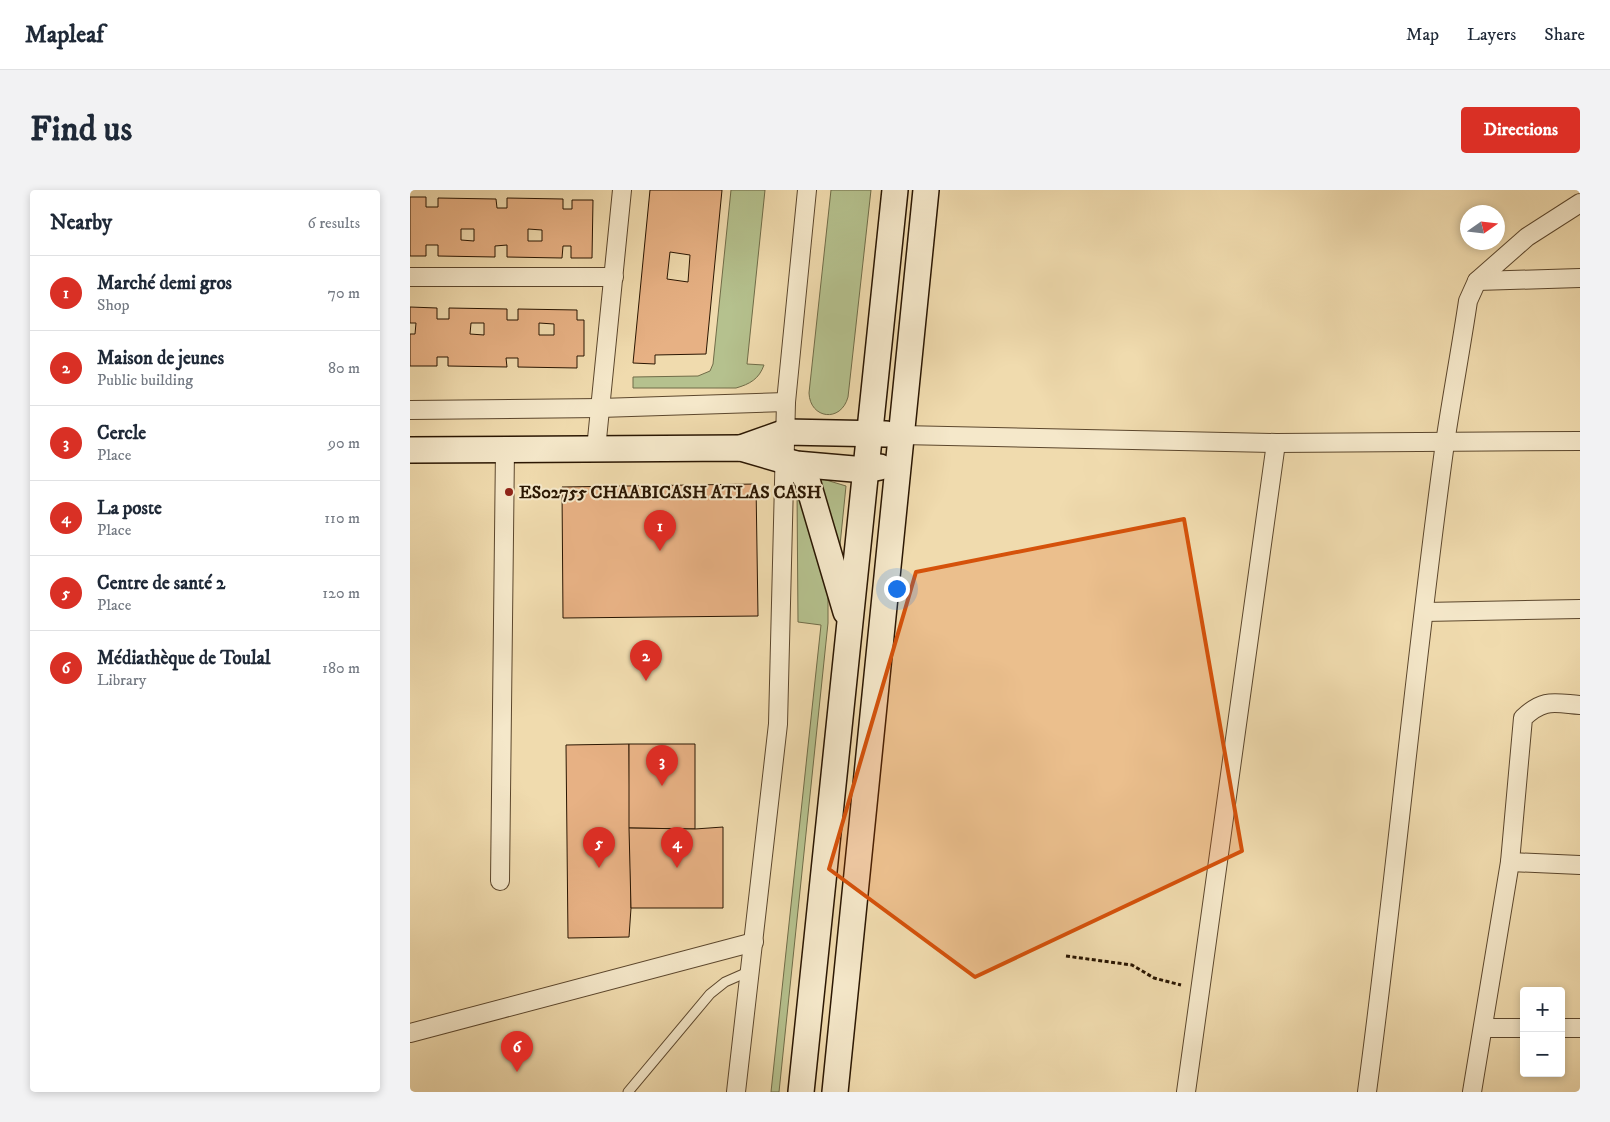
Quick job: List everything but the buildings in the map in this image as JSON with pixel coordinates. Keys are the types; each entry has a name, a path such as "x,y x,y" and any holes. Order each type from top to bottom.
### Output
{"main road":[{"path":"801,1092 829,838 895,190"},
{"path":"835,1092 926,190"},
{"path":"741,448 786,432 901,435"},
{"path":"410,450 741,448 791,462 865,470 898,464"},
{"path":"791,462 807,480 842,596 849,628"}],"street":[{"path":"596,449 622,190"},
{"path":"736,1092 778,724 782,530 791,462 786,432 786,402 808,190"},
{"path":"1367,1092 1385,960 1445,442 1468,301 1477,280 1527,237 1580,203"},
{"path":"410,277 614,276"},
{"path":"1477,280 1580,278"},
{"path":"410,410 600,408 786,402"},
{"path":"901,435 1276,443 1580,441"},
{"path":"1186,1092 1202,989 1276,443"},
{"path":"500,881 506,450"},
{"path":"1424,612 1580,609"},
{"path":"1472,1092 1510,862 1523,718 1545,702 1580,705"},
{"path":"1510,862 1580,865"},
{"path":"410,1033 754,942"},
{"path":"1482,1028 1520,1028"},
{"path":"1565,1028 1580,1028"}],"lane":[{"path":"628,1092 710,994 726,982 750,971"}],"path":[{"path":"1066,956 1132,965 1161,981 1202,989"}],"highlighted area":[{"path":"1184,519 1242,851 975,977 829,869 916,572"}],"green space":[{"path":"731,190 765,190 747,364 764,365 762,370 746,385 736,388 633,388 633,377 698,376 710,371 713,364"},
{"path":"831,190 871,190 848,397 839,411 826,415 820,413 815,408 809,393"},
{"path":"816,477 846,486 839,555"},
{"path":"797,489 828,595 828,623 779,1092 771,1092 821,625 798,622"}],"place":[{"name":"ES02755 CHAABICASH ATLAS CASH","path":"509,492"},
{"name":"Marché demi gros","path":"660,551"},
{"name":"Maison de jeunes","path":"646,681"},
{"name":"Cercle","path":"662,786"},
{"name":"Centre de santé 2","path":"599,868"},
{"name":"La poste","path":"677,868"},
{"name":"Médiathèque de Toulal","path":"517,1072"}]}
